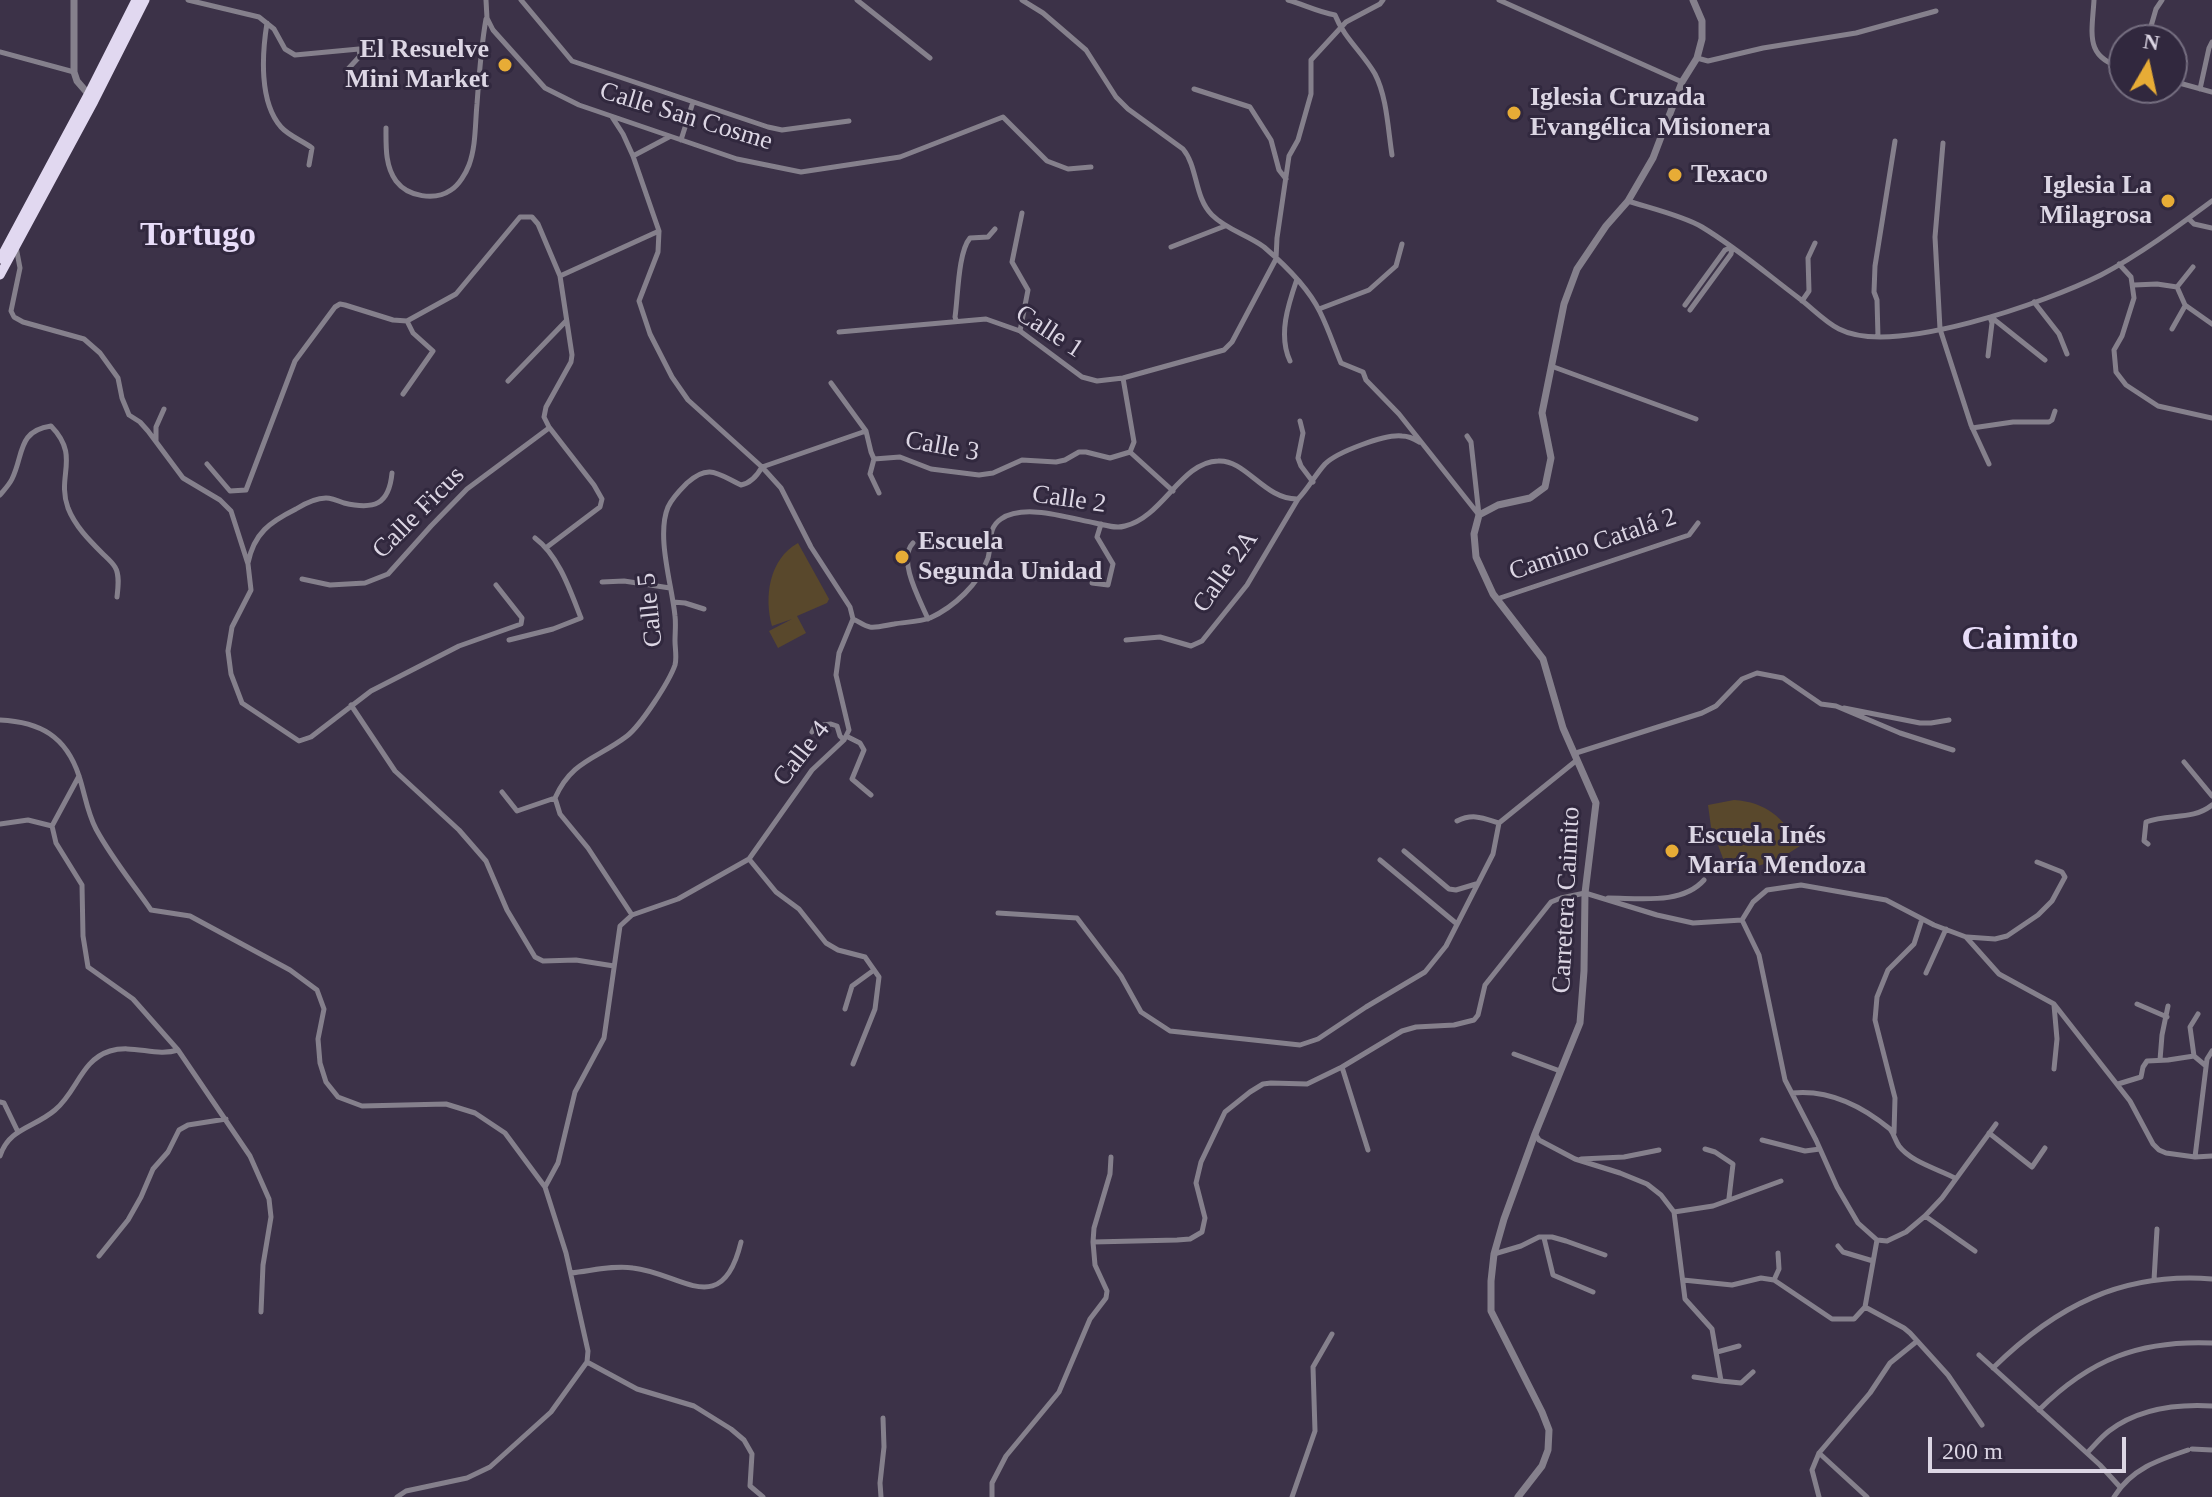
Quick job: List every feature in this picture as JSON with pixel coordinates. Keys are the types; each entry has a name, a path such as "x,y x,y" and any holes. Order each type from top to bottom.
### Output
{"highway":[{"path":"91,98 136,0"},
{"path":"0,275 13,244 145,0"},
{"path":"0,259 13,244"}],"street":[{"path":"74,0 74,72 77,81 91,98"},
{"path":"188,0 259,17 267,23 285,49 295,55 359,49 360,56 348,69"},
{"path":"386,128 389,168 396,182 405,190 418,196 436,196 451,190 458,183 467,170 473,152 487,18 486,0"},
{"path":"521,0 572,61 768,127 782,130 849,121"},
{"path":"857,0 930,58"},
{"path":"1022,0 1043,13 1086,50 1116,97 1128,109 1183,149 1189,157 1196,185 1210,213 1225,226 1262,246 1298,278 1319,309 1341,363 1363,372 1366,380 1399,414 1479,515"},
{"path":"1288,0 1335,15 1340,29 1375,75 1384,102 1392,155"},
{"path":"1276,259 1289,156 1298,140 1311,94 1311,60 1346,22 1383,0"},
{"path":"1499,0 1682,82"},
{"path":"1479,515 1498,505 1530,498 1545,487 1551,458 1542,413 1564,304 1577,269 1606,226 1628,201 1653,158 1682,82 1697,58 1702,39 1702,21 1693,0"},
{"path":"2094,0 2092,43 2098,57 2108,64"},
{"path":"2152,24 2162,0"},
{"path":"1697,58 1708,61 1763,48 1856,33 1936,11"},
{"name":"Calle San Cosme","path":"487,18 501,40 545,88 579,105 737,159 801,172 900,157 1003,117 1047,161 1068,169 1091,167"},
{"path":"267,23 263,59 271,113 283,130 312,148 309,165"},
{"path":"2200,89 2212,42"},
{"path":"0,52 74,72"},
{"path":"2188,86 2212,92"},
{"path":"1194,89 1250,107 1271,140 1279,170 1287,180"},
{"path":"681,140 693,102"},
{"path":"612,117 633,156 659,231 658,252 639,301 648,329 672,377 688,400 781,488 811,547 850,607 853,619"},
{"path":"633,156 670,136"},
{"path":"1878,337 1875,266 1895,141"},
{"path":"1943,143 1935,237 1940,329 1972,428 1989,464"},
{"path":"1628,201 1699,225 1839,329 1869,337 1912,336 2034,302 2119,264 2212,201"},
{"path":"1020,331 1028,290 1012,262 1022,213"},
{"path":"207,464 230,491 246,490 295,361 335,307 340,304 393,320 407,321 456,294 520,217 532,217 538,224 560,276 572,355 544,417 602,499 596,510 547,547"},
{"path":"2189,219 2194,224 2212,228"},
{"path":"1171,247 1225,226"},
{"path":"956,320 966,243 970,238 988,237 995,229"},
{"path":"560,276 659,231"},
{"path":"1802,301 1809,291 1808,258 1815,243"},
{"path":"13,244 20,268 11,311 14,317 84,339 100,353 118,378 125,410 140,422 183,478 220,500 231,511 248,564 251,590 232,627 228,651 231,674 242,703 279,730 299,741 311,737 371,691 459,646 521,624 522,618 496,585"},
{"path":"1319,309 1369,290 1396,266 1402,244"},
{"path":"1687,308 1725,250 1732,247"},
{"name":"Calle 1","path":"839,332 986,319 1020,331 1082,377 1097,381 1123,378 1224,350 1232,342 1276,259"},
{"path":"2119,264 2131,277 2134,298 2122,336 2114,350 2116,372 2126,385 2158,406 2212,418"},
{"path":"2177,287 2193,267"},
{"path":"1290,361 1285,341 1286,309 1298,278"},
{"path":"2134,285 2177,287"},
{"path":"2177,287 2185,305 2212,324"},
{"path":"2034,302 2059,334 2067,354"},
{"path":"2172,329 2185,305"},
{"path":"1988,356 1990,316"},
{"path":"1990,316 2045,360"},
{"path":"403,394 433,351 413,333 407,321"},
{"path":"508,381 566,321"},
{"path":"1550,365 1696,419"},
{"path":"1123,378 1134,442 1130,452 1173,491"},
{"name":"Calle 3","path":"831,383 866,431 874,459 900,457 931,469 979,475 993,473 1022,460 1056,462 1079,452 1110,458 1130,452"},
{"path":"156,442 156,427 164,409"},
{"path":"1972,428 2013,422 2049,422 2055,411"},
{"path":"1300,421 1303,433 1298,458 1313,482"},
{"path":"0,495 13,479 25,438 51,426 60,435 67,453 65,491 68,508 83,534 115,566 118,575 117,597"},
{"name":"Calle Ficus","path":"302,579 330,585 365,583 388,574 467,489 549,427"},
{"name":"Calle 5","path":"555,798 561,784 576,767 627,735 644,718 676,663 675,617 666,569 664,524 675,494 696,476 709,470 741,485 747,484 762,467 866,431"},
{"path":"1298,499 1322,467 1355,447 1391,436 1412,438 1423,445"},
{"path":"1467,436 1471,442 1479,515"},
{"path":"874,459 870,474 879,493"},
{"name":"Calle 2","path":"853,619 870,627 928,619 954,603 973,584 988,558 993,527 1010,514 1030,511 1122,527 1130,525 1154,511 1195,468 1218,460 1237,466 1273,493 1288,500 1298,499"},
{"path":"248,564 255,543 271,522 303,505 325,498 357,506 381,502 388,496 392,473"},
{"name":"Calle 2A","path":"1126,640 1160,637 1191,646 1202,641 1247,585 1298,499"},
{"name":"Carretera Caimito","path":"1479,515 1474,534 1476,557 1497,599 1543,659 1563,728 1596,803 1585,893 1580,1023 1535,1134 1494,1254 1491,1311 1549,1430 1548,1450 1542,1466 1518,1497"},
{"name":"Camino Catalá 2","path":"1497,599 1689,535 1698,523"},
{"path":"1092,583 1108,585 1113,564 1097,537 1101,524"},
{"path":"509,640 581,618 569,586 547,547 535,538"},
{"path":"913,543 906,564 928,619"},
{"path":"602,582 624,581 670,588"},
{"path":"673,602 704,609"},
{"name":"Calle 4","path":"632,915 678,899 749,859 812,770 845,738 849,730 836,675 839,653 853,619"},
{"path":"998,913 1077,918 1121,976 1141,1012 1170,1031 1300,1045 1318,1039 1425,972 1446,946 1493,854 1499,823 1577,756 1702,713 1716,706 1742,679 1757,673 1783,678 1821,704 1920,723 1949,720"},
{"path":"351,705 395,771 459,830 486,861 507,910 535,957 543,961 576,960 614,966"},
{"path":"1836,706 1900,733 1953,750"},
{"path":"0,720 38,726 50,733 67,752 79,776 84,801 96,829 151,910 190,916 290,970 317,990 324,1009 318,1039 320,1063 326,1082 338,1097 362,1106 446,1104 475,1113 505,1133 545,1187 571,1273 588,1351 587,1362 551,1412 490,1467 467,1478 406,1491 397,1497"},
{"path":"812,732 815,726 831,724 837,726 840,736 860,743 864,750 852,779 871,795"},
{"path":"2184,762 2212,796"},
{"path":"79,776 52,826 56,843 82,885 83,936 88,967 133,999 178,1050 250,1156 269,1199 271,1217 263,1265 261,1312"},
{"path":"502,792 517,811 555,798 560,814 588,848 632,915 620,926 604,1038 575,1092 558,1163 545,1187"},
{"path":"2148,844 2144,841 2146,822 2196,814 2212,805"},
{"path":"1457,821 1478,816 1499,823"},
{"path":"0,824 28,820 52,826"},
{"path":"1404,851 1449,889 1478,884"},
{"path":"749,859 776,892 799,909 826,943 838,950 865,957 879,977 875,1009 853,1064"},
{"path":"1380,860 1457,924"},
{"path":"1742,920 1753,902 1767,890 1801,885 1886,900 1966,937 1995,939 2007,936 2038,915 2052,901 2065,877 2062,872 2037,862"},
{"path":"1603,898 1659,898 1687,893 1704,880"},
{"path":"1093,1242 1190,1239 1202,1232 1205,1218 1196,1183 1201,1162 1225,1112 1263,1084 1307,1084 1402,1031 1474,1020 1485,985 1551,902 1585,893 1693,923 1742,920"},
{"path":"1922,919 1914,944 1888,970 1877,997 1875,1020 1895,1098 1894,1133 1898,1144 1907,1154 1955,1178"},
{"path":"1742,920 1759,955 1785,1080 1837,1187 1858,1223 1877,1240 1887,1241 1906,1232 1925,1216 1942,1198 1996,1124"},
{"path":"1926,973 1946,929"},
{"path":"1966,937 1999,974 2054,1004 2118,1084 2159,1150 2195,1157 2212,1156"},
{"path":"845,1009 852,986 874,970"},
{"path":"2054,1004 2057,1039 2054,1069"},
{"path":"2137,1004 2167,1017"},
{"path":"2160,1060 2168,1006"},
{"path":"2198,1014 2190,1027 2194,1056 2206,1066"},
{"path":"0,1156 5,1141 58,1108 87,1065 98,1056 126,1048 168,1053 178,1050"},
{"path":"2195,1157 2206,1066 2212,1051"},
{"path":"1514,1054 1560,1071"},
{"path":"2118,1084 2141,1077 2147,1061 2194,1056"},
{"path":"1342,1067 1368,1150"},
{"path":"1792,1093 1849,1101 1894,1133"},
{"path":"0,1102 4,1103 18,1132"},
{"path":"99,1256 128,1220 153,1169 168,1152 179,1130 188,1125 226,1119"},
{"path":"1989,1133 2032,1167 2045,1148"},
{"path":"1535,1134 1539,1140 1575,1159 1647,1184 1661,1195 1674,1212 1685,1299 1712,1329 1721,1381"},
{"path":"1762,1140 1805,1151 1820,1149"},
{"path":"1705,1149 1733,1164 1729,1199"},
{"path":"1575,1159 1624,1157 1659,1150"},
{"path":"992,1497 992,1483 1006,1456 1059,1392 1090,1319 1106,1298 1107,1291 1095,1265 1093,1242 1094,1228 1110,1174 1111,1157"},
{"path":"1674,1212 1713,1206 1781,1181"},
{"path":"1925,1216 1975,1251"},
{"path":"2154,1280 2157,1229"},
{"path":"1494,1254 1539,1237 1552,1237 1605,1255"},
{"path":"1544,1238 1553,1275 1593,1292"},
{"path":"1683,1280 1732,1285 1761,1278 1774,1280 1832,1319 1854,1319 1865,1307 1877,1240"},
{"path":"571,1273 633,1268 694,1287 706,1287 726,1277 733,1269 741,1242"},
{"path":"1838,1246 1843,1252 1874,1261"},
{"path":"1774,1280 1779,1269 1778,1253"},
{"path":"1993,1368 2043,1323 2072,1306 2112,1289 2154,1280 2212,1279"},
{"path":"1865,1307 1904,1328 1948,1375 1982,1425"},
{"path":"1292,1497 1315,1431 1313,1367 1332,1334"},
{"path":"1819,1497 1812,1470 1819,1453 1870,1393 1890,1363 1916,1342"},
{"path":"2039,1410 2059,1390 2089,1370 2120,1355 2151,1346 2182,1342 2212,1343"},
{"path":"1717,1352 1739,1346"},
{"path":"1979,1355 2120,1487"},
{"path":"587,1362 637,1389 694,1406 731,1429 744,1440 752,1454 750,1486 763,1497"},
{"path":"1694,1377 1741,1383 1753,1372"},
{"path":"2087,1453 2110,1430 2141,1414 2169,1407 2212,1406"},
{"path":"881,1497 883,1418"},
{"path":"2114,1497 2120,1487 2140,1469 2190,1449 2212,1450"},
{"path":"1819,1453 1867,1497"}],"shaded area":[{"path":"798,543 829,599 827,603 797,616 806,633 778,648 769,631 792,619 772,626 769,603 771,580 781,559"},
{"path":"1734,800 1756,804 1773,813 1800,846 1781,858 1729,874 1711,827 1708,805"}],"place":[{"name":"El Resuelve Mini Market","path":"505,65"},
{"name":"Iglesia Cruzada Evangélica Misionera","path":"1514,113"},
{"name":"Texaco","path":"1675,175"},
{"name":"Iglesia La Milagrosa","path":"2168,201"},
{"name":"Escuela Segunda Unidad","path":"902,557"},
{"name":"Escuela Inés María Mendoza","path":"1672,851"}],"district":[{"name":"Tortugo","path":"198,236"},
{"name":"Caimito","path":"2020,640"}]}
